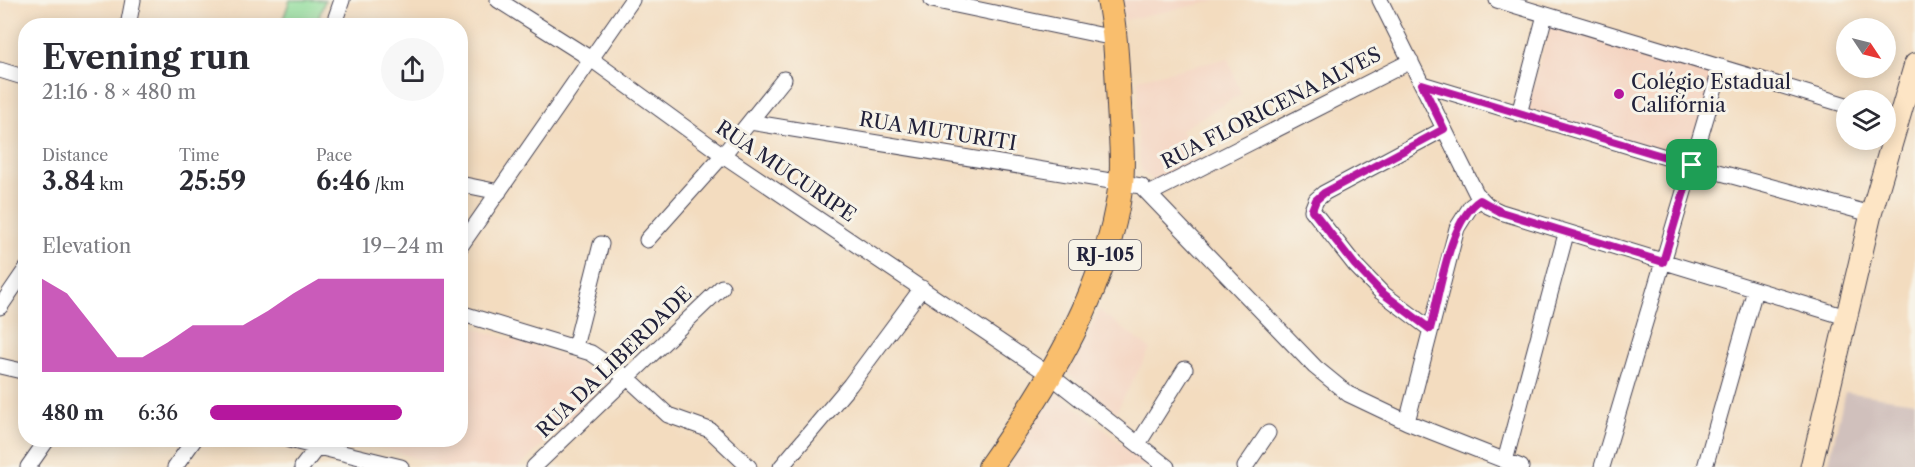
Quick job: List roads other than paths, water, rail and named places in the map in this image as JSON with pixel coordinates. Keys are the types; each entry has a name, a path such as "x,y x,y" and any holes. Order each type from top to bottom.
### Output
{"main road":[{"name":"RJ-105","path":"990,467 1051,376 1076,326 1105,254 1121,181 1114,38 1109,0"}],"street":[{"path":"130,18 133,0"},
{"path":"336,18 342,0"},
{"name":"RUA MUCURIPE","path":"498,0 591,59 723,155 1051,376 1167,467"},
{"path":"468,236 632,0"},
{"path":"932,0 1114,38"},
{"path":"1380,0 1480,200 1501,212 1566,234 1846,317"},
{"path":"1497,0 1836,102"},
{"path":"1518,114 1545,15"},
{"name":"RUA FLORICENA ALVES","path":"1151,194 1410,61"},
{"path":"1896,107 1915,64"},
{"path":"1602,467 1721,67"},
{"path":"0,70 18,76"},
{"path":"647,240 723,155 784,79"},
{"path":"1422,84 1692,165 1871,214"},
{"name":"RUA MUTURITI","path":"750,122 1121,181 1141,186 1151,194"},
{"path":"1430,329 1381,292 1355,265 1312,210 1316,200 1324,193 1444,129"},
{"path":"1811,467 1884,150"},
{"path":"468,186 499,192"},
{"path":"1151,194 1315,367 1348,394 1407,422 1521,467"},
{"path":"1407,422 1457,228 1471,206 1480,200"},
{"path":"1505,461 1566,234"},
{"path":"575,347 601,244"},
{"path":"0,307 18,280"},
{"name":"RUA DA LIBERDADE","path":"534,467 629,379 722,287"},
{"path":"781,467 850,385 922,288"},
{"path":"1705,467 1755,290"},
{"path":"468,315 575,347 601,359 629,379 668,415 710,430 749,467"},
{"path":"0,366 18,370"},
{"path":"1138,444 1185,369"},
{"path":"1245,467 1268,433"},
{"path":"28,467 42,447"},
{"path":"175,467 189,447"},
{"path":"302,467 317,447"},
{"path":"334,447 401,467"}],"place":[{"name":"Colégio Estadual Califórnia","path":"1619,94"}]}
